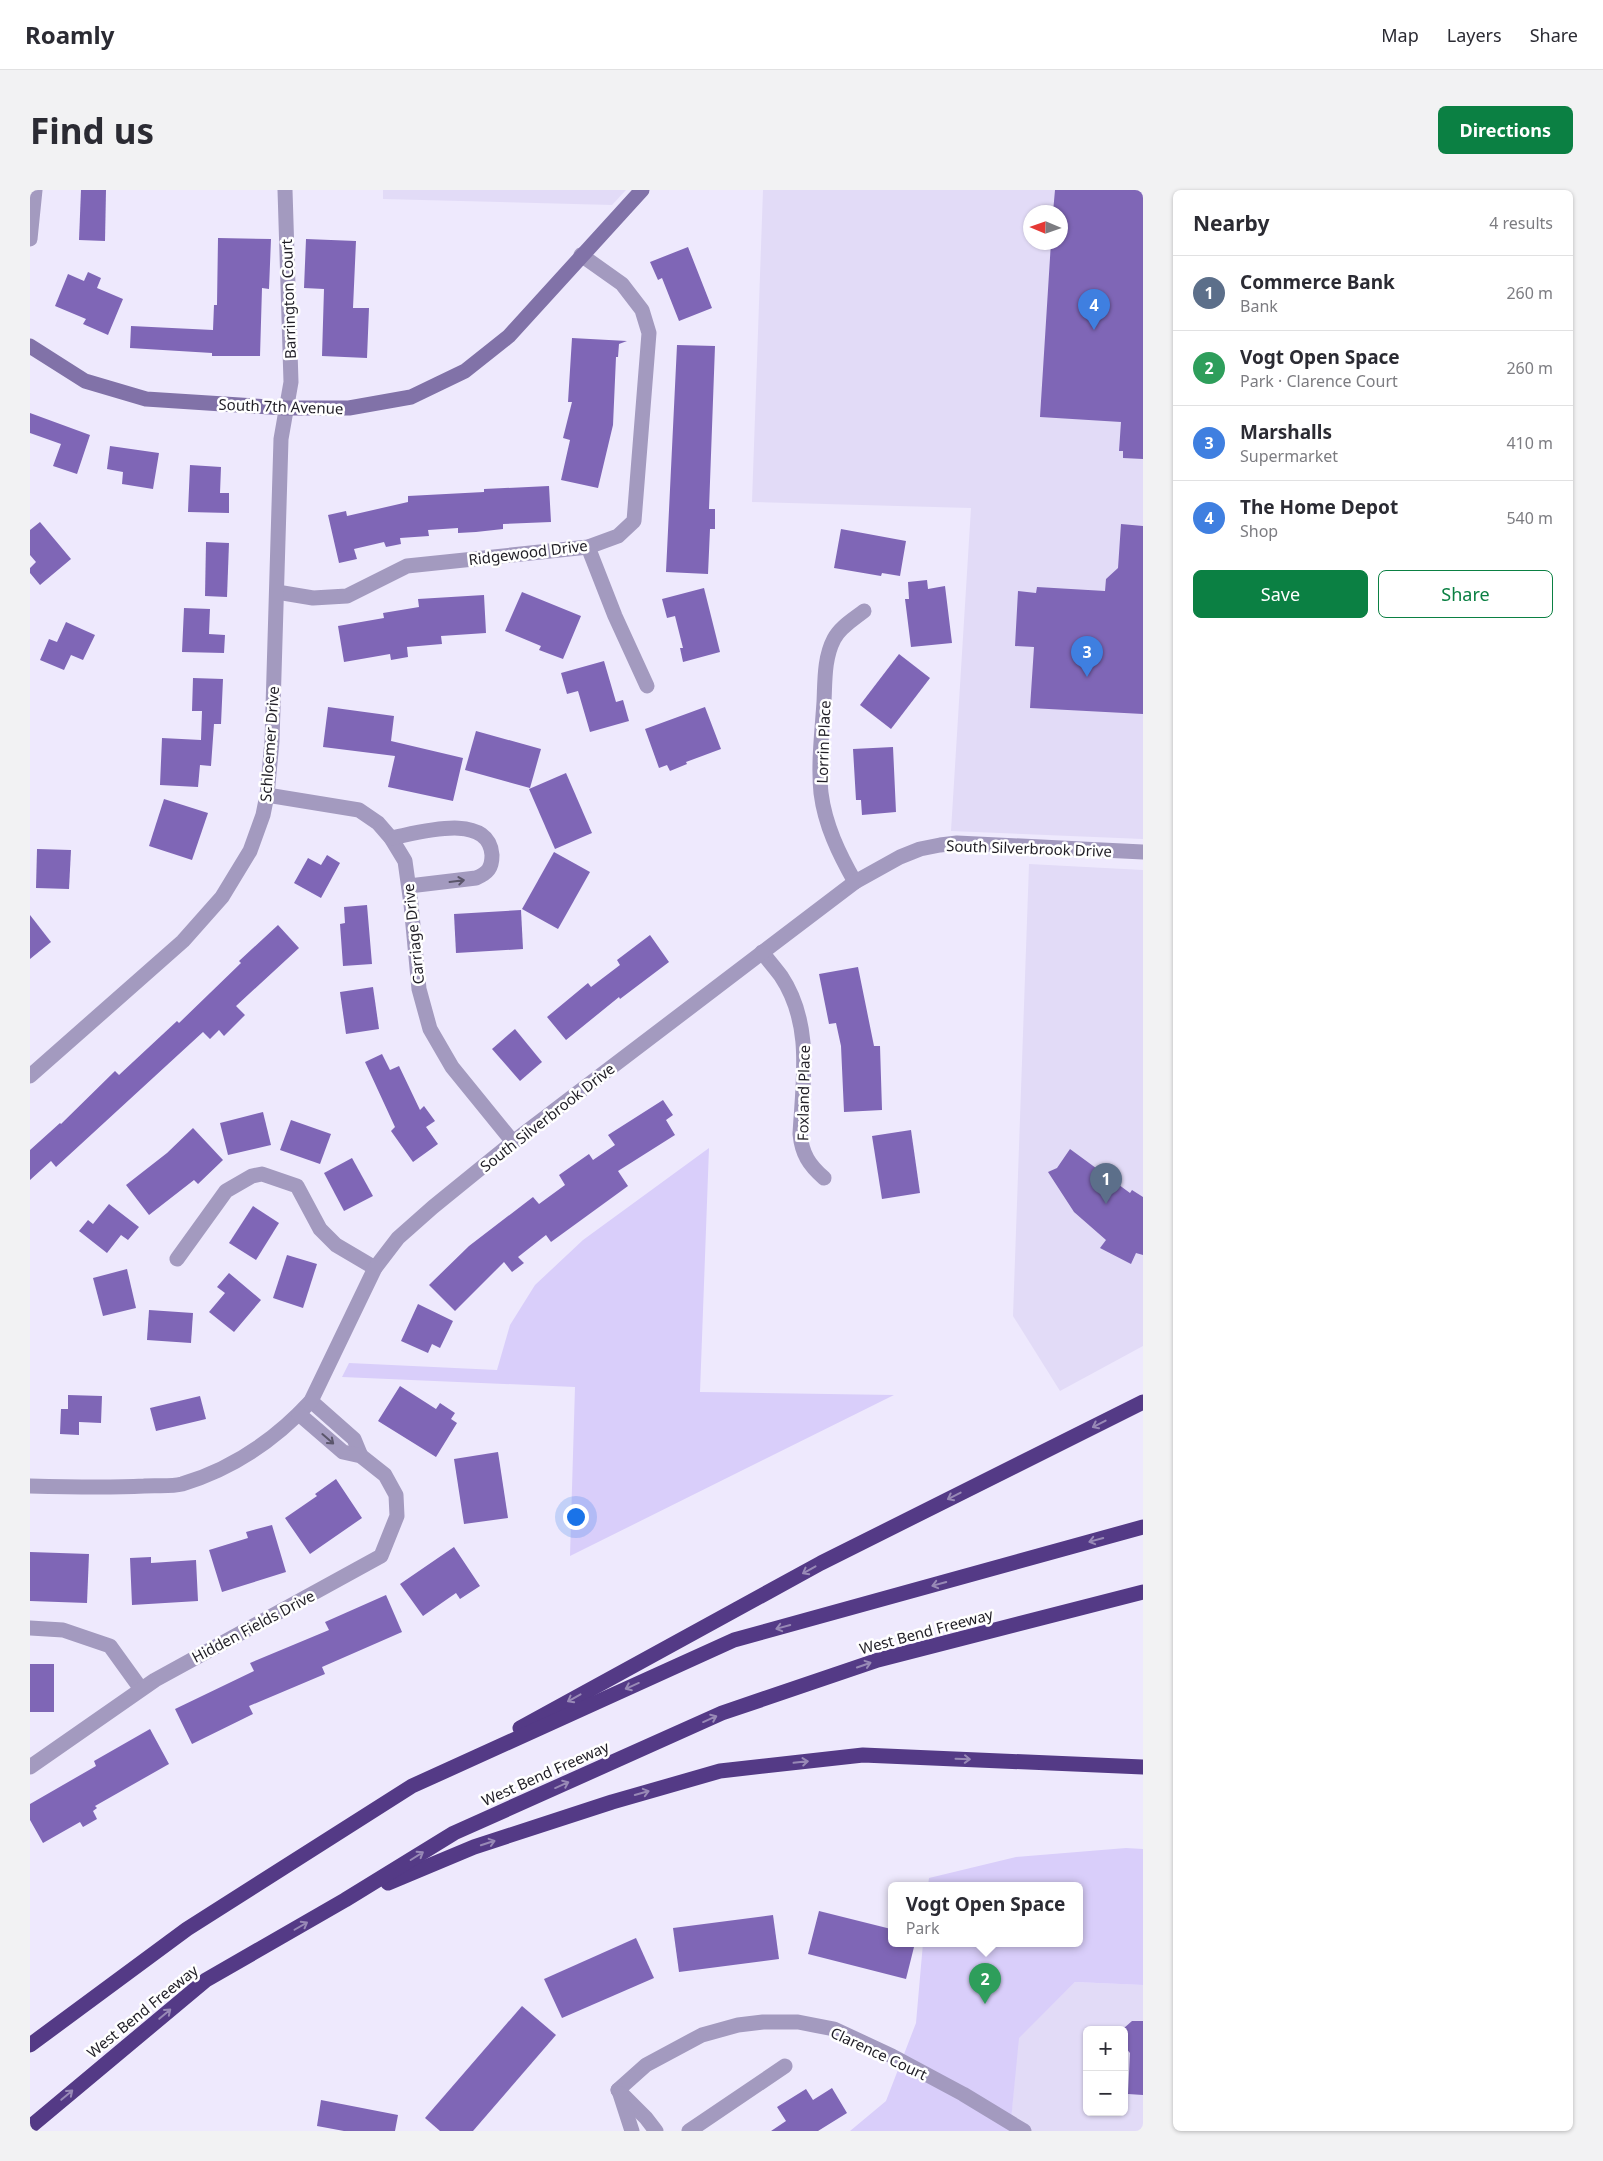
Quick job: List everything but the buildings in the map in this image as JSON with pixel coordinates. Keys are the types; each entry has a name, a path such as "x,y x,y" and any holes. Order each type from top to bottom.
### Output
{"highway":[{"path":"30,2044 187,1930 412,1786 821,1563 1143,1402"},
{"path":"412,1786 734,1640 1143,1527"},
{"name":"West Bend Freeway","path":"30,2127 206,1980 345,1900 454,1833 722,1713 878,1660 1143,1592"},
{"path":"345,1900 474,1847 612,1802 720,1771 863,1755 1143,1766"}],"street":[{"path":"30,239 35,190"},
{"name":"Barrington Court","path":"285,190 291,382 285,408"},
{"name":"South 7th Avenue","path":"30,346 85,381 146,399 285,408 349,408 411,397 465,371 509,336 642,190"},
{"name":"Ridgewood Drive","path":"276,592 313,598 347,596 407,566 588,547 618,536 634,521 649,333 642,310 622,284 581,255"},
{"name":"Schloemer Drive","path":"30,1076 183,941 222,896 250,851 263,815 272,741 280,439 285,408"},
{"path":"588,547 614,616 647,686"},
{"name":"Lorrin Place","path":"855,882 839,853 829,826 821,794 820,769 826,668 829,653 838,632 864,610"},
{"name":"Carriage Drive","path":"267,794 359,810 378,823 391,838 405,862 419,989 430,1030 452,1067 512,1142"},
{"path":"391,838 451,828 476,831 487,838 492,852 492,864 487,874 476,878 409,886"},
{"name":"South Silverbrook Drive","path":"30,1486 102,1488 180,1484 220,1469 255,1450 299,1414 311,1401 375,1268 398,1238 512,1142 855,882 900,857 920,849 957,843 1143,852"},
{"name":"Foxland Place","path":"762,952 782,978 800,1016 805,1044 800,1134 802,1148 806,1160 824,1178"},
{"path":"177,1259 226,1191 252,1176 262,1174 297,1186 320,1229 342,1249 375,1268"},
{"name":"Hidden Fields Drive","path":"311,1401 354,1439 361,1456"},
{"name":"Hidden Fields Drive","path":"30,1766 155,1680 381,1556 397,1516 396,1495 385,1475 361,1456 343,1452 299,1414"},
{"path":"30,1628 63,1630 110,1646 142,1689"},
{"name":"Clarence Court","path":"618,2090 646,2065 702,2035 738,2025 763,2022 798,2022 834,2030 892,2056 963,2094 1024,2131"},
{"path":"689,2131 785,2066"},
{"path":"618,2090 632,2131"},
{"path":"618,2090 646,2118 656,2131"}],"shaded area":[{"path":"383,190 626,190 612,205 383,199"},
{"path":"763,190 1143,190 1143,839 951,831 971,508 752,502"},
{"path":"1029,864 1143,870 1143,1346 1060,1391 1013,1316"},
{"path":"709,1148 700,1392 894,1395 570,1556 575,1387 342,1377 349,1363 497,1370 510,1325 535,1285 583,1240"},
{"path":"1126,1848 1143,1849 1143,1985 1075,1982 1019,2038 1010,2131 850,2131 886,2101 916,2023 923,1947 1083,1947 1083,1882 928,1882 929,1878 1016,1857"},
{"path":"1075,1982 1143,1985 1143,2131 1010,2131 1018,2038"}],"place":[{"name":"The Home Depot","path":"1094,330"},
{"name":"Marshalls","path":"1087,677"},
{"name":"Commerce Bank","path":"1106,1204"},
{"name":"Vogt Open Space","path":"985,2004"}]}
